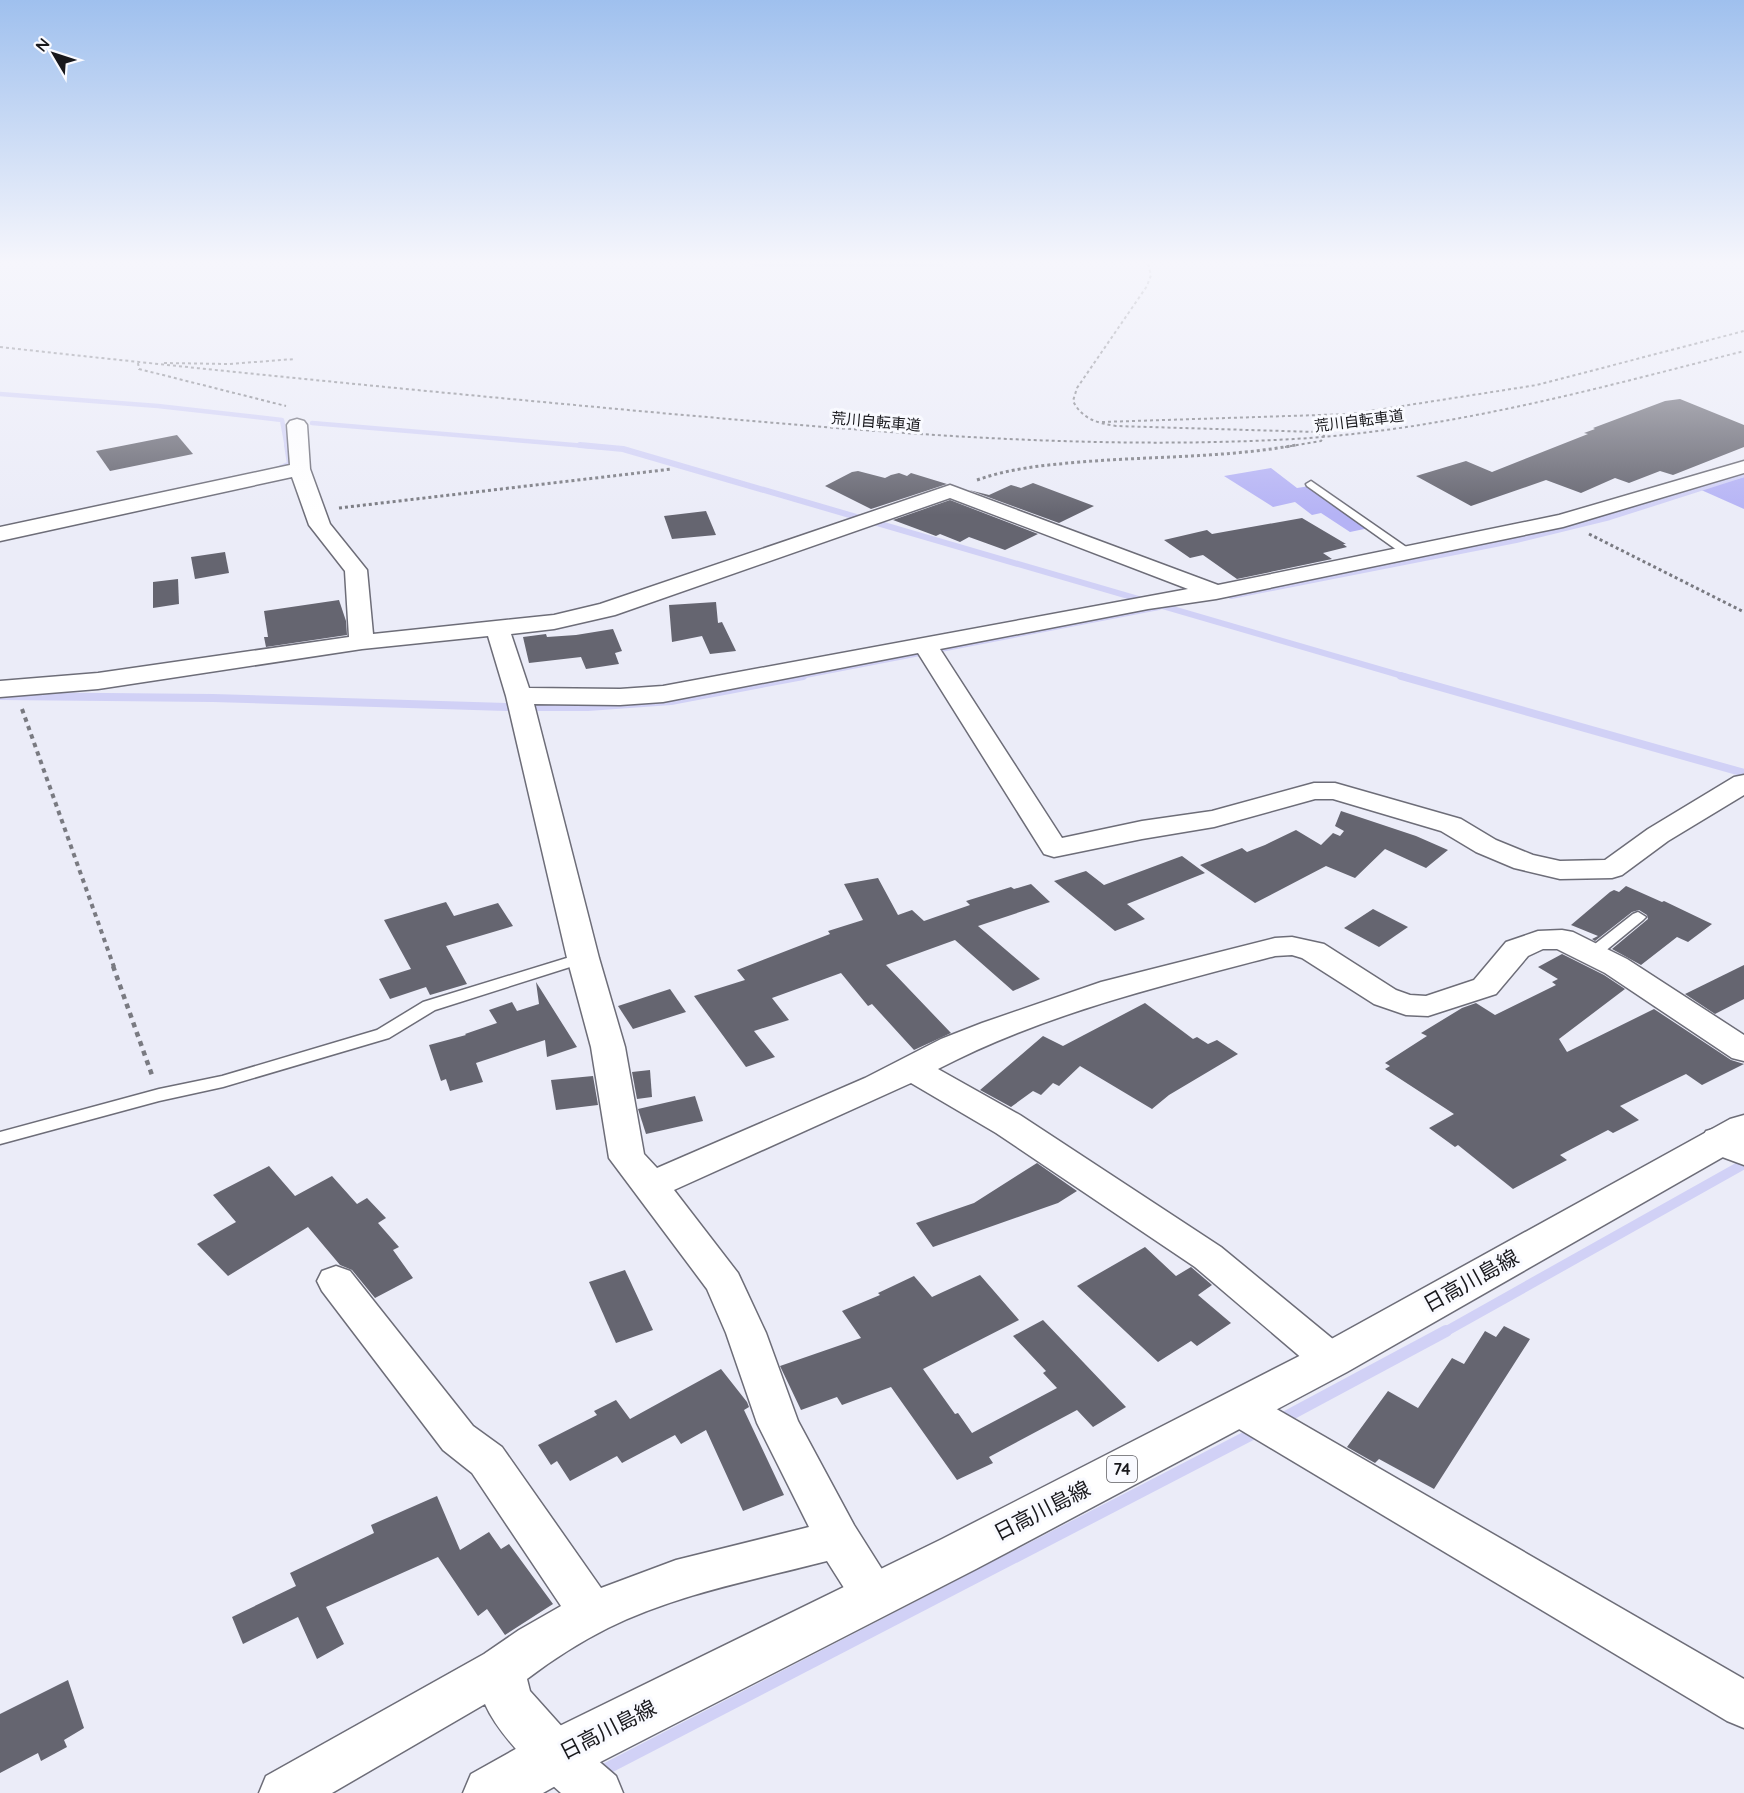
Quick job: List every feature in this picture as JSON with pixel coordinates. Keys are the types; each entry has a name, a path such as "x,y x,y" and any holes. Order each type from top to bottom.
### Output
{"main road":[{"name":"日高川島線","path":"490,1793 556,1755 874,1596 1331,1360 1736,1140"}],"street":[{"path":"297,417 300,469 314,510 320,525 356,570 362,642"},
{"path":"519,696 620,697 663,694 1148,602 1216,592 1563,521 1744,467"},
{"path":"0,534 300,469"},
{"path":"7,689 99,681 362,642 554,622 607,610 951,491 1216,592"},
{"path":"496,628 519,696 583,958 608,1047 627,1158 651,1185 724,1283 746,1333 778,1423 838,1539 874,1596"},
{"path":"925,645 1054,848 1142,830 1214,819 1314,791 1335,791 1451,825 1486,846 1524,862 1560,870 1612,869 1658,836 1744,783"},
{"path":"651,1185 914,1068 953,1047 1112,989 1275,947 1292,946 1313,951 1384,997 1406,1005 1428,1006 1485,987 1517,949 1538,940 1562,939 1592,954 1676,1004 1744,1050"},
{"path":"914,1068 1008,1124 1199,1251 1331,1360"},
{"path":"336,1281 458,1437 487,1461 592,1613"},
{"path":"1239,1408 1744,1705"},
{"path":"284,1793 501,1670 592,1613 676,1580 838,1539"},
{"path":"501,1670 508,1702 556,1755 598,1793"}],"lane":[{"path":"1311,484 1408,553"},
{"path":"1592,954 1638,917"},
{"path":"0,1138 159,1095 223,1081 383,1034 429,1006 583,958"}],"path":[{"name":"荒川自転車道","path":"6,348 136,363 941,438 1137,442 1324,436 1409,425 1522,406 1613,386 1744,351"},
{"path":"951,491 992,474 1023,468 1119,457 1274,448 1321,441 1324,436 1316,432 1136,427 1098,423 1076,411 1073,401 1077,387 1104,348"},
{"path":"1098,423 1351,414 1537,385 1680,348"},
{"path":"295,359 229,364 136,363 139,369 297,417"},
{"path":"314,510 672,469"},
{"path":"1563,521 1744,612"},
{"path":"7,689 159,1095"}],"shaded area":[{"path":"1271,468 1297,488 1310,486 1369,528 1350,532 1321,513 1312,515 1295,502 1273,507 1224,476"},
{"path":"1744,477 1744,509 1699,489"}],"building":[{"path":"1680,399 1744,425 1744,447 1673,475 1660,471 1629,483 1615,478 1581,493 1546,480 1471,506 1416,476 1466,461 1492,472 1588,434 1584,433 1595,429 1593,428 1665,401"},
{"path":"177,435 193,454 110,471 96,451"},
{"path":"858,471 885,478 899,473 907,476 911,473 947,484 871,509 825,486"},
{"path":"1033,483 1094,506 1059,523 969,490 989,495 1011,485 1021,488"},
{"path":"950,500 1038,534 1005,550 969,537 960,542 940,534 936,536 893,520"},
{"path":"706,511 716,535 672,539 664,516"},
{"path":"1302,518 1346,544 1343,544 1347,547 1323,553 1332,559 1237,579 1203,555 1190,558 1164,540 1207,530 1212,534"},
{"path":"225,552 229,573 195,579 191,557"},
{"path":"178,579 179,604 153,608 153,582"},
{"path":"339,600 346,621 347,635 266,647 264,637 268,637 264,611"},
{"path":"716,602 718,623 722,622 736,651 710,654 702,636 672,642 669,605"},
{"path":"613,629 622,651 615,653 619,664 586,669 581,657 529,663 523,637 546,634 547,637 576,635"},
{"path":"1341,811 1416,836 1448,850 1426,868 1385,849 1355,878 1326,866 1255,903 1200,865 1242,848 1247,852 1296,830 1321,845 1333,833 1340,836 1344,831 1335,826"},
{"path":"1182,856 1205,873 1127,904 1145,919 1115,931 1054,881 1086,871 1104,885"},
{"path":"878,878 898,915 912,910 924,921 970,905 966,901 1011,887 1014,889 1031,884 1050,902 978,926 1040,979 1013,991 955,940 886,965 951,1033 914,1050 872,1004 868,1006 841,973 772,998 789,1020 754,1031 775,1057 746,1067 694,996 745,980 737,970 830,934 828,931 863,920 844,884"},
{"path":"1626,886 1712,924 1688,942 1677,937 1641,965 1612,949 1648,919 1647,915 1639,910 1632,912 1595,941 1592,939 1598,936 1571,925 1610,892 1614,890 1619,892"},
{"path":"446,902 454,916 498,903 513,926 446,946 467,984 430,995 426,987 390,999 379,979 411,969 384,920"},
{"path":"1373,909 1408,927 1379,947 1344,928"},
{"path":"1562,954 1604,975 1625,989 1559,1039 1567,1052 1654,1009 1731,1060 1744,1064 1702,1085 1686,1074 1620,1106 1639,1120 1613,1133 1608,1130 1560,1155 1567,1160 1513,1189 1458,1145 1455,1147 1429,1128 1454,1114 1385,1069 1390,1066 1385,1063 1427,1036 1421,1033 1462,1008 1476,1003 1495,1015 1556,985 1552,982 1558,979 1538,967"},
{"path":"1744,965 1744,999 1715,1014 1685,994"},
{"path":"536,982 577,1047 547,1057 545,1040 476,1063 483,1082 450,1091 446,1079 441,1081 429,1045 466,1035 497,1023 489,1010 512,1002 517,1011 539,1004"},
{"path":"670,989 686,1012 633,1029 618,1006"},
{"path":"1145,1003 1193,1039 1197,1037 1208,1044 1217,1040 1238,1054 1169,1095 1152,1109 1080,1066 1059,1086 1053,1083 1041,1095 1033,1091 1011,1107 980,1090 1043,1036 1063,1046"},
{"path":"650,1070 652,1097 637,1099 632,1072"},
{"path":"593,1076 598,1105 556,1110 551,1080"},
{"path":"695,1096 703,1121 646,1134 638,1109"},
{"path":"1037,1163 1077,1191 1058,1203 933,1247 916,1223 974,1203"},
{"path":"269,1166 295,1196 332,1176 357,1204 367,1198 386,1218 378,1223 399,1247 393,1250 413,1278 375,1298 352,1270 340,1265 308,1227 228,1276 197,1244 236,1222 213,1195"},
{"path":"1145,1247 1176,1276 1191,1267 1212,1285 1198,1295 1231,1323 1197,1346 1191,1341 1158,1362 1077,1286"},
{"path":"625,1270 653,1330 616,1343 589,1282"},
{"path":"980,1275 1019,1320 923,1369 955,1414 958,1413 972,1433 1057,1388 1043,1373 1046,1371 1013,1336 1043,1320 1126,1407 1093,1427 1077,1410 989,1457 993,1463 957,1480 891,1387 842,1405 837,1397 801,1410 780,1366 861,1338 842,1311 880,1295 878,1293 914,1276 932,1297"},
{"path":"1504,1326 1530,1339 1434,1489 1379,1459 1375,1463 1347,1447 1388,1391 1418,1408 1452,1358 1464,1364 1485,1331 1496,1337"},
{"path":"721,1369 747,1402 749,1407 744,1410 784,1495 743,1511 706,1430 681,1444 675,1435 622,1463 617,1456 570,1481 557,1461 551,1465 538,1445 597,1415 594,1411 616,1400 630,1419"},
{"path":"437,1496 460,1550 489,1532 501,1549 509,1544 553,1604 505,1635 487,1609 478,1616 438,1557 326,1607 344,1644 317,1659 298,1617 243,1644 232,1617 296,1586 290,1573 374,1533 371,1525"},
{"path":"68,1680 84,1728 64,1740 67,1747 41,1761 38,1753 0,1773 0,1714"}],"waterway":[{"path":"0,394 158,406 282,420 287,447"},
{"path":"312,423 598,447"},
{"path":"279,469 290,464 287,445"},
{"path":"580,445 623,449 1406,677"},
{"path":"1231,596 1516,540 1610,517 1744,474"},
{"path":"795,677 1159,607"},
{"path":"0,696 213,698 506,707 588,707 671,701 803,676"},
{"path":"1401,676 1744,773"},
{"path":"1443,1333 1744,1164"},
{"path":"1280,1420 1446,1331"},
{"path":"598,1773 1258,1431"}]}
